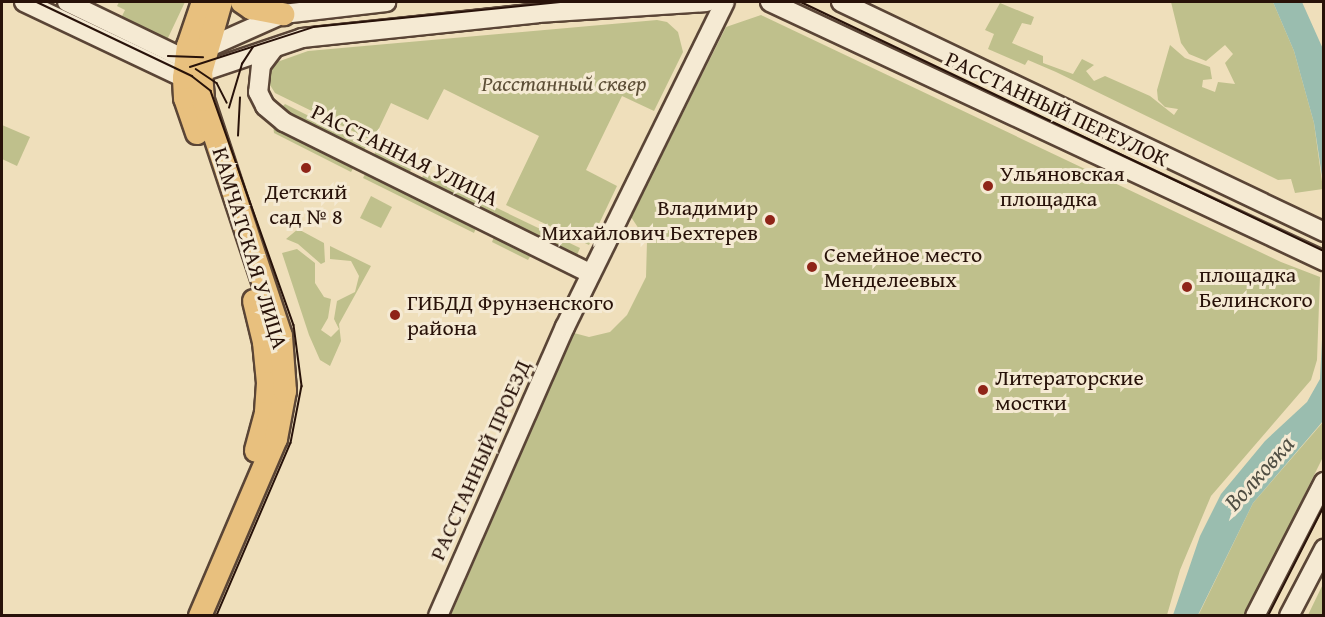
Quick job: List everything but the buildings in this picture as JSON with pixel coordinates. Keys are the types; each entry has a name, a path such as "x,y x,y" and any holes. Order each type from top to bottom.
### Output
{"main road":[{"path":"190,70 203,2"},
{"name":"КАМЧАТСКАЯ УЛИЦА","path":"185,615 256,451 266,413 268,383 261,324 187,103 190,70 207,47 221,2"},
{"path":"242,2 251,8 283,14"},
{"name":"КАМЧАТСКАЯ УЛИЦА","path":"190,70 281,336 286,377 276,439 200,615"}],"street":[{"path":"24,2 190,70 313,37 468,20 707,2"},
{"path":"67,2 190,70"},
{"path":"207,47 283,14 386,2"},
{"name":"РАССТАННЫЙ ПРОЕЗД","path":"438,615 590,273 725,2"},
{"name":"РАССТАННЫЙ ПЕРЕУЛОК","path":"770,2 1323,261"},
{"name":"РАССТАННЫЙ ПЕРЕУЛОК","path":"841,2 1323,232"},
{"name":"РАССТАННАЯ УЛИЦА","path":"278,45 258,71 258,92 265,106 284,122 590,273"},
{"path":"1255,615 1323,482"},
{"path":"1289,615 1323,549"}],"green space":[{"path":"119,2 185,2 167,40 121,18 125,10 117,6"},
{"path":"1171,2 1273,2 1294,51 1314,123 1323,189 1295,193 1291,179 1278,180 1056,72 1028,60 1025,65 988,49 994,34 985,30 1000,3 1034,17 1031,25 1022,23 1012,43 1043,56 1043,63 1073,74 1082,59 1094,65 1086,71 1094,81 1105,76 1150,96 1174,115 1178,109 1165,107 1158,100 1157,90 1170,45 1185,58 1210,67 1212,79 1203,80 1202,87 1215,92 1218,82 1235,84 1225,63 1233,54 1225,45 1206,61 1189,54 1181,43"},
{"path":"761,15 1281,262 1320,277 1317,360 1311,380 1211,496 1180,570 1167,615 451,615 574,333 589,337 610,332 627,315 646,277 647,241 631,217 726,27"},
{"name":"Расстанный сквер","path":"657,20 667,22 678,32 683,52 654,111 622,96 586,170 617,186 589,245 506,205 539,136 444,89 428,120 391,103 373,141 275,93 270,85 271,71 277,62 308,51"},
{"path":"285,104 367,145 364,150 280,109"},
{"path":"273,124 354,167 351,172 274,133"},
{"path":"2,125 30,137 17,166 2,159"},
{"path":"376,150 412,168 409,173 374,155"},
{"path":"366,172 476,228 474,233 363,178"},
{"path":"424,173 580,248 577,255 422,178"},
{"path":"371,196 392,207 381,228 360,218"},
{"path":"298,229 324,243 325,262 321,264 298,244 286,239"},
{"path":"494,237 531,255 528,260 492,242"},
{"path":"330,246 371,266 339,324 341,341 330,366 320,360 309,335 282,253 297,249 315,263 315,283 324,297 331,299 328,318 321,330 331,337 339,329 334,319 337,301 355,292 359,276 351,261 330,259"},
{"path":"1323,422 1323,457 1245,615 1198,616 1253,503"},
{"path":"1323,584 1323,615 1308,615"}],"water":[{"path":"1273,2 1302,2 1323,49 1323,183 1314,123 1294,51"},
{"name":"Волковка","path":"1323,319 1323,421 1253,503 1198,615 1173,615 1200,536 1221,494 1265,441 1307,402 1320,379"}],"tram line":[{"path":"37,2 192,76 211,91 294,325 302,386 291,443 217,616"},
{"path":"190,67 314,27 562,2"},
{"path":"801,2 1324,251"},
{"path":"229,108 242,64 253,47"},
{"path":"168,56 203,57"},
{"path":"196,69 217,83 227,103"},
{"path":"238,136 240,98"},
{"path":"1268,616 1324,506"}],"place":[{"name":"Детский сад № 8","path":"306,168"},
{"name":"Ульяновская площадка","path":"988,186"},
{"name":"Владимир Михайлович Бехтерев","path":"770,220"},
{"name":"Семейное место Менделеевых","path":"812,267"},
{"name":"площадка Белинского","path":"1187,287"},
{"name":"ГИБДД Фрунзенского района","path":"395,315"},
{"name":"Литераторские мостки","path":"983,390"}]}
